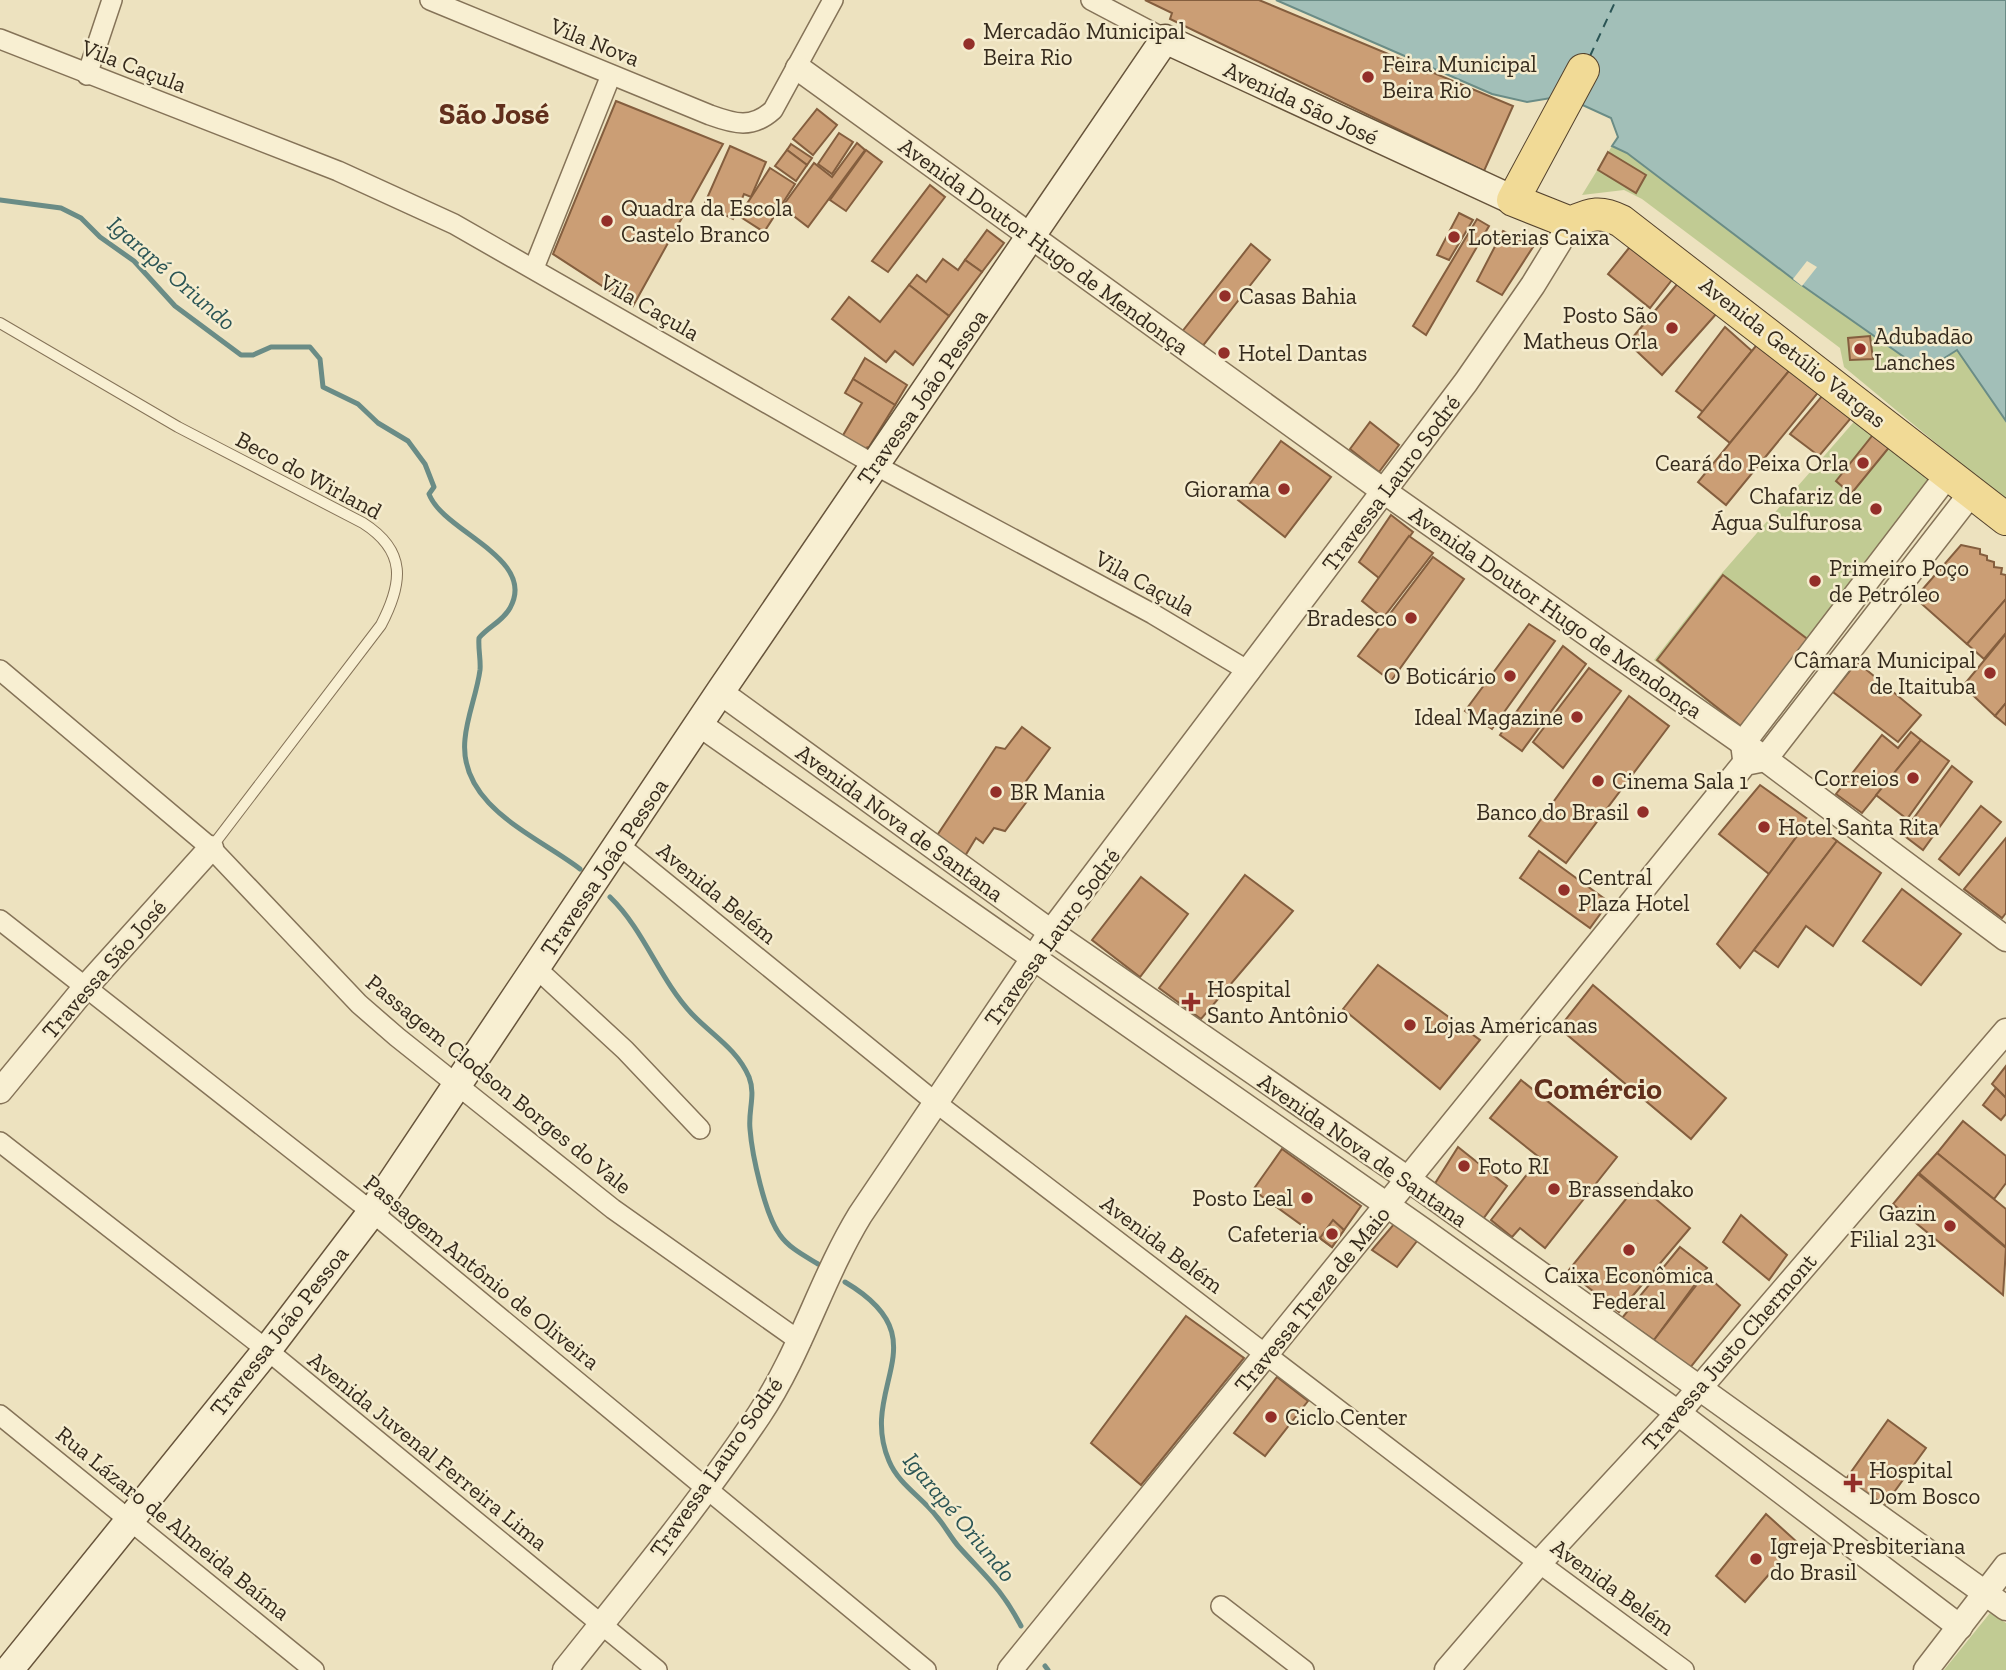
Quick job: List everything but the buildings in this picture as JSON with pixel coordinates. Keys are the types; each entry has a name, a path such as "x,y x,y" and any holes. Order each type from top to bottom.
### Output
{"main road":[{"name":"Avenida São José","path":"1165,39 1513,200"},
{"name":"Travessa João Pessoa","path":"9,1670 267,1350 372,1212 537,969 698,724 1165,39"},
{"path":"1571,223 1513,200 1583,70"},
{"name":"Avenida Getúlio Vargas","path":"1571,223 1591,213 1605,213 1621,221 2006,519"}],"street":[{"path":"87,75 112,0"},
{"name":"Vila Nova","path":"430,0 714,117 743,124 763,119 773,110 798,68"},
{"path":"798,68 833,0"},
{"name":"Avenida São José","path":"1091,0 1165,39"},
{"name":"Vila Caçula","path":"0,39 396,195 534,268 875,465 1153,614 1250,672"},
{"name":"Avenida Doutor Hugo de Mendonça","path":"798,68 2006,939"},
{"path":"534,268 611,75"},
{"name":"Travessa Lauro Sodré","path":"565,1670 760,1414 800,1342 838,1250 1051,932 1474,372 1571,223"},
{"name":"Travessa Treze de Maio","path":"1751,755 1830,629 1961,483"},
{"name":"Travessa Treze de Maio","path":"1010,1670 1268,1355 1751,755 1853,646 1961,483"},
{"path":"1830,629 1853,646"},
{"name":"Passagem Clodson Borges do Vale","path":"0,670 211,848 359,1004 613,1209 800,1342"},
{"name":"Avenida Nova de Santana","path":"720,692 1051,932 1408,1180 1697,1390 2006,1608"},
{"name":"Avenida Nova de Santana","path":"698,724 1388,1205 1678,1413 1960,1626"},
{"path":"901,864 920,837"},
{"name":"Avenida Belém","path":"619,845 935,1102 1539,1563 1684,1670"},
{"name":"Travessa São José","path":"0,1091 84,989 211,848"},
{"name":"Passagem Antônio de Oliveira","path":"0,920 84,989 372,1212 926,1670"},
{"path":"537,969 625,1050 700,1129"},
{"name":"Travessa Justo Chermont","path":"1447,1670 1539,1563 1678,1413 2006,1031"},
{"path":"1226,1093 1244,1067"},
{"path":"1290,1137 1307,1112"},
{"name":"Avenida Juvenal Ferreira Lima","path":"0,1142 267,1350 657,1670"},
{"name":"Rua Lázaro de Almeida Baíma","path":"0,1415 314,1670"},
{"path":"1844,1539 1866,1509"},
{"path":"1926,1670 2006,1566"},
{"path":"1221,1606 1304,1670"}],"lane":[{"name":"Beco do Wirland","path":"0,323 178,427 363,523 379,534 392,548 397,577 389,610 381,625 211,848"}],"green space":[{"path":"1612,146 1627,153 1793,279 1924,370 1957,350 2006,421 2006,501 1844,367 1840,348 1642,199 1624,190 1582,195"},
{"path":"1859,416 1934,478 1743,729 1654,660 1722,573"},
{"path":"1990,1613 2006,1623 2006,1670 1944,1670"}],"water":[{"path":"1276,0 2006,0 2006,421 1957,350 1924,371 1793,279 1627,153 1612,146 1618,137 1611,118 1563,96 1527,102 1492,94"}],"pier":[{"path":"1807,261 1817,267 1802,286 1793,279"}],"waterway":[{"name":"Igarapé Oriundo","path":"0,200 61,208 81,218 100,237 134,261 175,306 241,355 253,355 271,347 310,347 320,359 323,387 358,404 378,423 408,441 425,464 434,487 429,494 438,508 500,560 511,574 515,590 507,613 479,638 480,670 465,739 466,762 474,783 487,801 504,817 580,869"},
{"path":"610,897 633,925 680,1000 731,1050 744,1067 752,1090 750,1122 753,1154 769,1214 784,1240 818,1264"},
{"name":"Igarapé Oriundo","path":"845,1282 874,1303 889,1324 894,1344 882,1410 882,1434 893,1469 993,1584 1021,1626"},
{"path":"1045,1666 1048,1670"}],"ferry route":[{"path":"1590,56 1616,0"}],"place":[{"name":"Mercadão Municipal Beira Rio","path":"969,44"},
{"name":"Feira Municipal Beira Rio","path":"1368,77"},
{"name":"Quadra da Escola Castelo Branco","path":"607,221"},
{"name":"Loterias Caixa","path":"1454,237"},
{"name":"Casas Bahia","path":"1225,296"},
{"name":"Posto São Matheus Orla","path":"1672,328"},
{"name":"Adubadāo Lanches","path":"1860,349"},
{"name":"Hotel Dantas","path":"1224,353"},
{"name":"Ceará do Peixa Orla","path":"1863,463"},
{"name":"Giorama","path":"1284,489"},
{"name":"Chafariz de Água Sulfurosa","path":"1876,509"},
{"name":"Primeiro Poço de Petróleo","path":"1815,581"},
{"name":"Bradesco","path":"1411,618"},
{"name":"Câmara Municipal de Itaituba","path":"1990,673"},
{"name":"O Boticário","path":"1510,676"},
{"name":"Ideal Magazine","path":"1577,717"},
{"name":"Correios","path":"1913,778"},
{"name":"Cinema Sala 1","path":"1598,781"},
{"name":"BR Mania","path":"996,792"},
{"name":"Banco do Brasil","path":"1643,812"},
{"name":"Hotel Santa Rita","path":"1764,827"},
{"name":"Central Plaza Hotel","path":"1564,890"},
{"name":"Hospital Santo Antônio","path":"1191,1002"},
{"name":"Lojas Americanas","path":"1410,1025"},
{"name":"Foto RI","path":"1464,1166"},
{"name":"Brassendako","path":"1554,1189"},
{"name":"Posto Leal","path":"1307,1198"},
{"name":"Gazin Filial 231","path":"1950,1226"},
{"name":"Cafeteria","path":"1332,1234"},
{"name":"Caixa Econômica Federal","path":"1629,1250"},
{"name":"Ciclo Center","path":"1271,1417"},
{"name":"Hospital Dom Bosco","path":"1853,1483"},
{"name":"Igreja Presbiteriana do Brasil","path":"1756,1559"}],"district":[{"name":"São José","path":"494,114"},
{"name":"Comércio","path":"1598,1089"}]}
